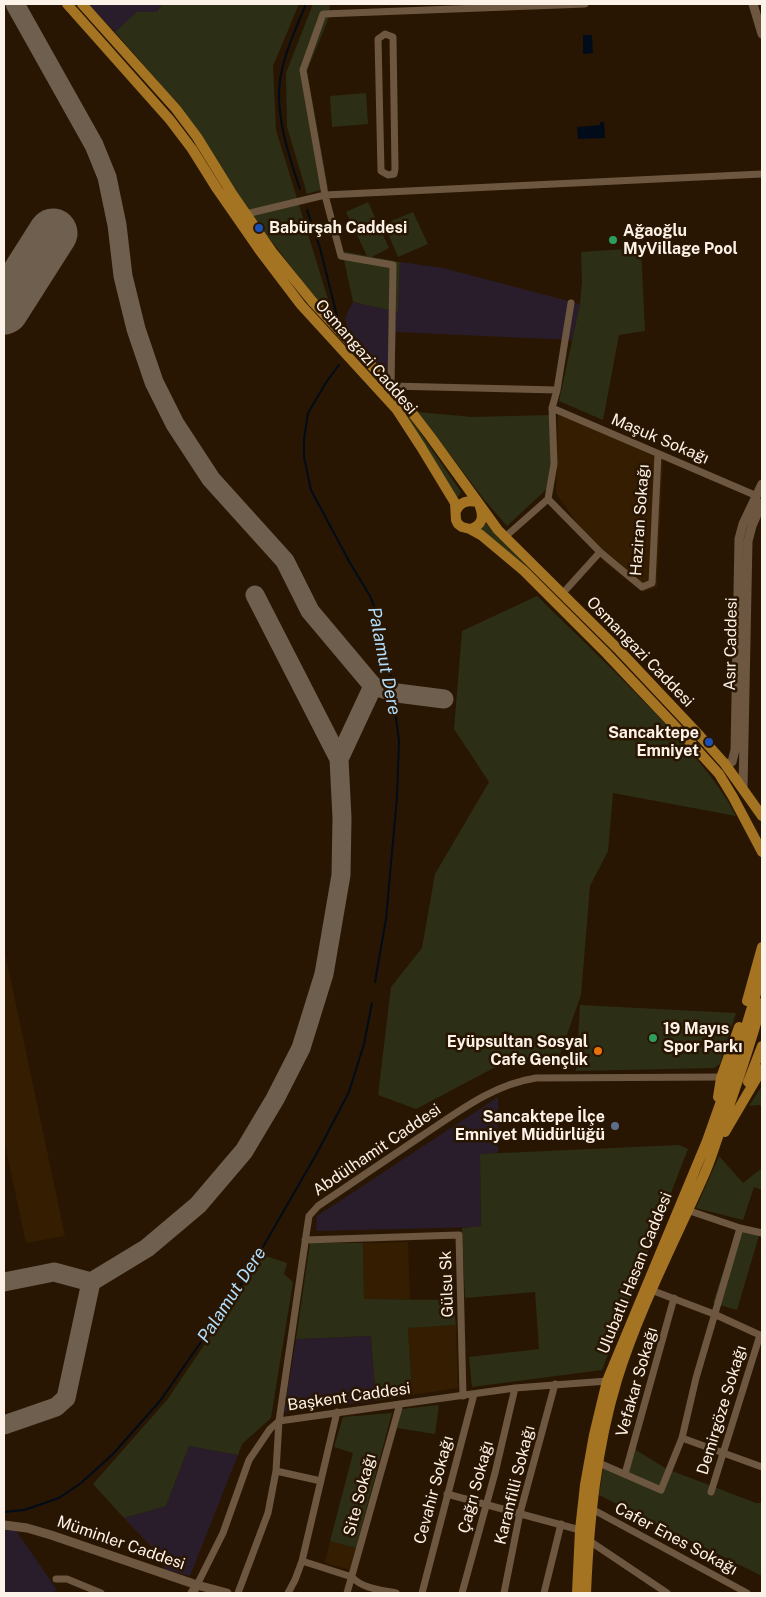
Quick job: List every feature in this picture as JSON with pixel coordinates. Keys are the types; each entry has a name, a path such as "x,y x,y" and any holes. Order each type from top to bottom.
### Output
{"main road":[{"name":"Osmangazi Caddesi","path":"67,4 170,120 192,149 260,251 301,305 397,410 454,503 458,524 481,535 524,571 606,653 719,774 762,852"},
{"name":"Osmangazi Caddesi","path":"82,4 176,109 197,137 246,214 274,253 312,301 391,386 430,436 478,504 505,537 626,658 725,764 743,788"},
{"path":"456,511 458,507 466,502 478,504 482,512 481,522 475,528 470,529"},
{"path":"743,788 762,816"},
{"path":"743,788 762,823"},
{"path":"715,1118 721,1077 740,1025 762,947"},
{"name":"Ulubatlı Hasan Caddesi","path":"577,1593 580,1530 594,1435 607,1381 715,1118 738,1053 762,974"},
{"name":"Ulubatlı Hasan Caddesi","path":"586,1593 588,1540 592,1509 606,1422 617,1380 651,1290 705,1174 738,1081 762,1003"},
{"path":"733,1118 762,1046"},
{"path":"705,1174 733,1118 762,1068"}],"street":[{"path":"557,390 391,386 393,265 341,256 325,195 304,70 323,14 443,7 585,4"},
{"path":"753,4 762,34"},
{"path":"385,34 393,37 394,174 386,175 381,171 378,39 385,34"},
{"path":"246,214 325,195 762,174"},
{"path":"505,537 548,499 554,464 552,408 557,390 571,303"},
{"name":"Maşuk Sokağı","path":"552,408 760,499"},
{"name":"Haziran Sokağı","path":"548,499 600,552 642,587 652,583 658,454"},
{"name":"Asır Caddesi","path":"743,788 748,541 760,499 762,484"},
{"name":"Asır Caddesi","path":"725,764 732,762 735,750 740,531 760,499"},
{"path":"563,593 600,552"},
{"name":"Abdülhamit Caddesi","path":"238,1593 268,1513 276,1471 279,1421 309,1216 318,1206 473,1102 502,1086 519,1080 536,1078 721,1077"},
{"path":"687,1210 740,1228 762,1233"},
{"path":"599,1463 661,1490 682,1438 696,1378 740,1228"},
{"name":"Gülsu Sk","path":"306,1240 459,1235 464,1396"},
{"path":"651,1290 714,1314 761,1336"},
{"name":"Vefakar Sokağı","path":"625,1474 674,1298"},
{"name":"Demirgöze Sokağı","path":"711,1492 761,1336"},
{"name":"Başkent Caddesi","path":"195,1589 223,1533 249,1460 270,1429 279,1421 515,1388 607,1381"},
{"name":"Karanfilli Sokağı","path":"504,1593 520,1513 555,1384"},
{"name":"Çağrı Sokağı","path":"462,1593 515,1388"},
{"name":"Cevahir Sokağı","path":"422,1593 474,1394"},
{"name":"Site Sokağı","path":"347,1593 400,1404"},
{"path":"288,1593 302,1561 337,1412"},
{"path":"682,1438 762,1467"},
{"path":"276,1471 320,1481"},
{"path":"447,1494 580,1530"},
{"name":"Cafer Enes Sokağı","path":"592,1509 747,1593"},
{"path":"544,1593 562,1524"},
{"name":"Müminler Caddesi","path":"4,1525 27,1528 51,1535 195,1589 227,1593"},
{"path":"588,1540 667,1593"},
{"path":"302,1561 352,1577 357,1582 366,1586 396,1593"},
{"path":"56,1579 67,1579 101,1593"}],"shaded area":[{"path":"88,4 162,4 157,12 137,13 115,32"},
{"path":"400,262 443,268 580,304 572,340 396,332 394,381 350,337 345,318 353,302 398,312"},
{"path":"558,413 663,460 657,587 643,592 604,562 556,493"},
{"path":"4,948 65,1236 26,1243 4,1140"},
{"path":"498,1097 498,1153 480,1155 481,1227 316,1231 317,1216"},
{"path":"408,1242 410,1299 364,1299 363,1243"},
{"path":"456,1325 458,1388 412,1395 408,1328"},
{"path":"371,1336 376,1401 284,1412 296,1339"},
{"path":"189,1446 238,1455 190,1576 164,1569 165,1561 124,1518 166,1506"},
{"path":"15,1529 57,1590 50,1593 4,1593 4,1530"},
{"path":"330,1541 356,1548 351,1570 325,1563"}],"green space":[{"path":"162,4 299,4 273,66 276,130 331,309 324,310 238,197 156,79 115,32 137,12 157,12"},
{"path":"313,4 330,4 329,17 307,71 328,188 307,194 287,127 286,73"},
{"path":"366,93 368,124 332,127 330,96"},
{"path":"368,202 389,248 372,257 400,262 398,312 353,302 342,251 367,256 346,212"},
{"path":"413,212 428,244 398,257 384,224"},
{"path":"641,248 645,331 619,335 603,420 559,401 580,304 582,282 581,252"},
{"path":"388,392 413,422 461,492 457,499 411,423"},
{"path":"418,412 472,417 550,415 551,485 507,526 482,497"},
{"path":"485,522 538,578 478,530"},
{"path":"537,596 629,686 680,740 720,789 736,816 613,793 608,851 590,886 581,995 559,1057 505,1062 416,1109 378,1095 391,987 422,948 435,874 489,782 454,729 462,631"},
{"name":"19 Mayıs Spor Parkı","path":"580,1005 736,1013 720,1064 714,1068 576,1071"},
{"path":"762,1086 762,1108 760,1105 749,1106"},
{"path":"679,1145 688,1149 602,1370 472,1387 469,1357 539,1349 535,1292 465,1298 462,1228 481,1226 480,1154"},
{"path":"719,1156 743,1183 762,1168 762,1190 754,1187 743,1220 696,1208"},
{"path":"737,1228 760,1232 737,1310 713,1303"},
{"path":"310,1243 363,1243 364,1299 453,1300 456,1325 408,1328 412,1395 376,1401 371,1336 296,1339"},
{"path":"263,1255 287,1263 284,1274 293,1282 271,1418 242,1444 238,1455 189,1446 166,1506 124,1518 93,1484 167,1400 253,1273"},
{"path":"439,1405 435,1434 397,1428 402,1409"},
{"path":"392,1413 356,1548 330,1541 353,1453 334,1447 343,1417"},
{"path":"631,1447 667,1469 756,1503 762,1503 762,1576 599,1495 604,1463 623,1471"}],"water":[{"path":"583,35 592,35 593,53 583,54"},
{"path":"600,122 604,122 605,138 578,139 577,127 600,125"}],"waterway":[{"name":"Palamut Dere","path":"300,189 284,135 279,107 279,93 284,61 306,4"},
{"name":"Palamut Dere","path":"307,210 320,248 337,316"},
{"name":"Palamut Dere","path":"339,365 308,413 304,439 304,457 311,490 370,596 379,619 388,657 399,741 397,797 386,919 375,982"},
{"name":"Palamut Dere","path":"4,1512 24,1510 59,1498 81,1483 113,1454 160,1401 244,1280 317,1153 349,1092 364,1044 372,1003"}],"taxiway":[{"path":"15,4 94,145 107,177 117,225 123,276 136,329 154,382 175,424 211,479 285,561 310,611 373,686 397,693 444,699"},
{"path":"4,1425 56,1407 66,1398 91,1282 147,1248 198,1205 244,1151 275,1099 301,1048 324,974 341,875 342,818 339,759 255,595"},
{"path":"339,759 373,686"},
{"path":"4,1282 54,1272 91,1282"}],"runway":[{"path":"4,310 53,233"}],"place":[{"name":"Babürşah Caddesi","path":"259,228"},
{"name":"Ağaoğlu MyVillage Pool","path":"613,240"},
{"name":"Sancaktepe Emniyet","path":"709,742"},
{"name":"19 Mayıs Spor Parkı","path":"653,1038"},
{"name":"Eyüpsultan Sosyal Cafe Gençlik","path":"598,1051"},
{"name":"Sancaktepe İlçe Emniyet Müdürlüğü","path":"615,1126"}]}
